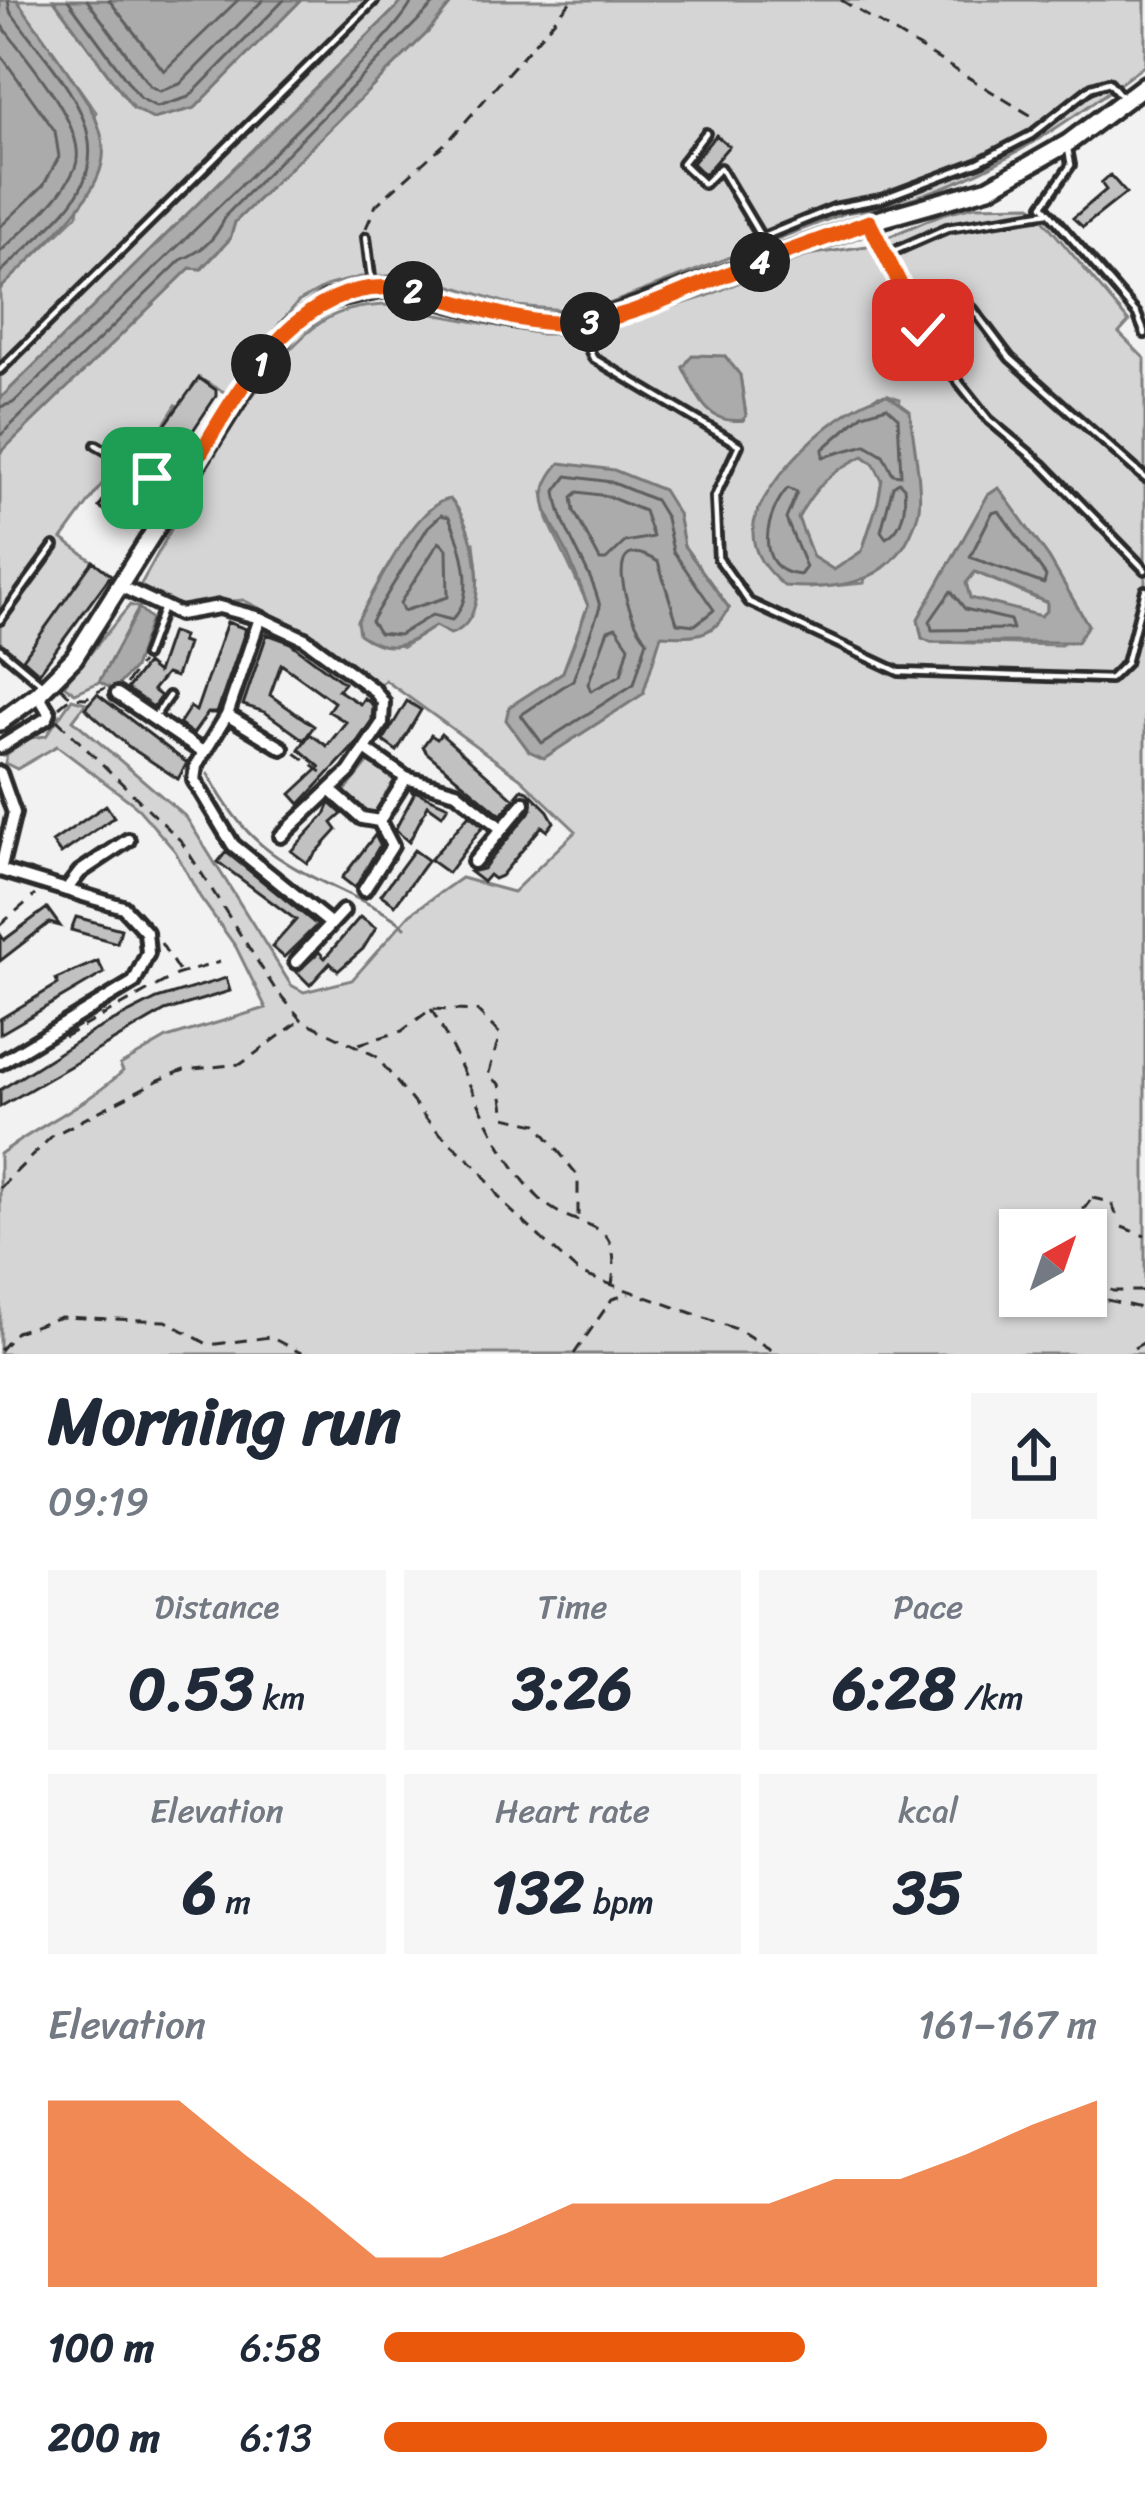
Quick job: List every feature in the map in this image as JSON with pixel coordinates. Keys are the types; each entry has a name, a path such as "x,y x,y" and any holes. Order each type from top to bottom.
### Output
{"main road":[{"path":"0,722 46,687 100,622 235,401 290,328 328,300 373,287 410,290 514,318 577,323 650,304 869,222 989,188 1068,143 1145,85"}],"street":[{"path":"122,587 162,610 190,614 219,607 260,618 305,639 374,689 385,711 365,749 281,836"},
{"path":"260,618 227,716 204,752 194,780 233,844 332,924"},
{"path":"0,747 41,725 49,713 46,687"},
{"path":"117,694 204,752"},
{"path":"227,716 282,748"},
{"path":"365,749 406,778 456,792 502,829"},
{"path":"0,773 13,822 0,870 133,914 146,932 147,963 134,982 0,1063"},
{"path":"380,821 406,778"},
{"path":"333,787 362,818 380,821"},
{"path":"474,862 524,802"},
{"path":"364,890 392,846 380,821"},
{"path":"66,890 80,872 128,839"},
{"path":"296,962 343,911"}],"lane":[{"path":"0,370 375,0"},
{"path":"763,237 834,208 881,199 979,162 1047,124 1092,87 1108,82 1124,100"},
{"path":"706,134 682,163 704,184 719,168 772,257"},
{"path":"1068,143 1071,165 1043,205 1141,314 1145,334"},
{"path":"883,256 947,228 1049,212"},
{"path":"869,222 923,330 989,420 1043,465 1145,570"},
{"path":"366,237 373,287"},
{"path":"923,330 973,309 1010,358 1145,478"},
{"path":"577,323 593,358 739,445 715,497 718,558 749,602 899,672 1110,679 1126,663 1145,590"},
{"path":"96,445 177,492"},
{"path":"0,620 54,546"},
{"path":"145,656 162,610"},
{"path":"0,649 46,687"},
{"path":"154,718 170,697"}],"path":[{"path":"841,0 1047,124"},
{"path":"366,237 366,221 376,205 451,138 569,2"},
{"path":"46,687 71,697 86,698 108,688 117,694 145,656"},
{"path":"71,697 49,713 181,841 275,988 302,1020 376,1056 433,1127 479,1168 504,1204 579,1273 739,1330 778,1354"},
{"path":"282,748 306,759 333,787"},
{"path":"0,925 36,893"},
{"path":"161,943 179,974"},
{"path":"63,1036 179,974 220,962"},
{"path":"357,1045 402,1031 431,1009 477,1011 500,1034 488,1076 472,1084"},
{"path":"431,1009 520,1177 543,1202 605,1232 616,1255 611,1287"},
{"path":"0,1188 52,1136 184,1070 241,1064 302,1020"},
{"path":"488,1076 500,1084 505,1117 537,1124 578,1176 578,1219"},
{"path":"1092,1198 1104,1200 1111,1202 1116,1214 1099,1222 1075,1215 1092,1198"},
{"path":"1123,1226 1145,1236"},
{"path":"1107,1289 1145,1291"},
{"path":"574,1354 612,1299 631,1293"},
{"path":"1107,1300 1145,1309"},
{"path":"0,1350 16,1332 61,1317 166,1322 209,1345 270,1336 302,1354"},
{"path":"1134,1348 1145,1342"}],"shaded area":[{"path":"17,0 54,0 133,108 153,119 195,108 301,0 404,0 0,399 0,289 78,214 96,112"},
{"path":"454,0 1145,0 1145,65 1040,138 967,177 929,193 845,213 609,304 565,310 516,306 417,275 360,277 329,285 298,302 230,395 200,379 197,418 176,405 144,456 165,473 126,451 62,539 93,561 22,661 0,645 0,453 190,268 202,269 230,239 235,222 429,31"},
{"path":"1031,205 1129,322 1119,333 1145,359 1145,1354 0,1354 0,1154 94,1094 123,1071 120,1065 167,1038 266,1008 236,947 175,851 135,805 57,746 17,769 5,763 7,754 29,738 46,736 72,699 86,703 73,720 186,817 291,985 304,992 352,980 410,914 461,878 513,892 576,831 520,778 385,680 380,686 339,659 318,637 243,600 183,606 140,586 221,443 272,370 323,321 353,309 385,305 541,334 589,333 707,296 801,256 867,246 942,214 974,206","holes":["725,356 740,375 743,420 711,413 683,367","877,396 900,399 864,583 810,588 759,509 803,451","998,488 1049,558 1088,625 1061,645 922,638 918,619 988,495","543,492 678,514 684,546 729,608 661,635 593,725 544,757 529,751 507,720 509,708 563,672 588,605 548,520","474,543 478,579 435,626 403,647 357,621 387,573"]},
{"path":"864,456 882,480 878,502 862,551 834,570 813,557 798,518 825,481"},
{"path":"975,572 1047,603 1047,610 1041,616 970,598 966,583"},
{"path":"130,605 139,608 99,682 75,693 64,685"},
{"path":"368,763 398,779 380,816 359,809 344,792"}],"water":[{"path":"0,0 17,0 54,51 98,123 103,151 97,178 78,208 0,289"},
{"path":"54,0 301,0 195,108 153,119 133,108"},
{"path":"404,0 454,0 429,31 235,222 230,239 201,269 190,268 0,453 0,399"},
{"path":"692,355 725,356 740,375 743,420 720,418 704,406 683,368"},
{"path":"888,395 910,411 920,492 909,537 898,555 867,577 828,586 784,586 766,568 755,547 758,511 805,447 870,400","holes":["863,456 874,464 882,480 862,551 834,570 813,557 798,518 833,474"]},
{"path":"560,463 614,470 663,490 678,514 684,546 729,608 709,630 661,635 643,694 544,758 529,751 506,720 509,707 563,672 588,606 545,507 546,486"},
{"path":"999,488 1049,558 1088,625 1077,642 931,642 922,638 918,619 988,495","holes":["975,572 1047,602 1041,616 970,598 966,583"]},
{"path":"450,499 474,549 477,592 473,611 450,634 435,626 398,645 370,641 359,634 357,621 410,531 437,504"},
{"path":"139,608 151,619 134,668 114,690 99,682"}],"building":[{"path":"716,135 729,146 704,175 692,163"},
{"path":"1110,175 1126,193 1083,227 1073,218 1106,190 1101,183"},
{"path":"199,378 216,390 216,396 166,471 143,456"},
{"path":"125,477 148,490 128,524 99,507 107,494 113,497"},
{"path":"93,561 111,575 39,673 23,659"},
{"path":"227,622 246,629 217,713 208,713 193,734 179,724 190,707 196,711"},
{"path":"171,632 183,636 181,642 187,644 176,677 166,674 153,690 161,696 153,707 127,689 146,664 157,673"},
{"path":"267,634 289,642 344,683 338,690 360,704 364,698 373,705 372,720 354,746 300,804 291,794 320,767 299,749 310,734 327,746 346,722 328,711 334,702 281,664 270,695 314,726 304,740 265,712 243,705"},
{"path":"97,694 187,763 178,779 128,746 85,708"},
{"path":"407,701 421,710 397,751 383,741"},
{"path":"441,734 514,799 501,815 426,752 423,746 431,735 437,739"},
{"path":"410,789 448,806 442,815 428,805 409,842 395,830 414,794"},
{"path":"522,789 528,791 548,811 554,822 547,831 542,826 501,876 489,875 483,882 470,872 483,869 532,809 531,796 517,795"},
{"path":"330,803 342,814 332,823 337,830 307,863 291,851 325,815"},
{"path":"106,805 114,817 61,854 52,842"},
{"path":"469,815 483,826 448,873 430,860"},
{"path":"375,835 380,845 355,888 342,878"},
{"path":"414,850 428,860 395,905 381,895"},
{"path":"226,852 317,925 284,957 272,947 296,920 218,862"},
{"path":"47,908 60,926 49,923 0,961 0,934 4,940"},
{"path":"76,917 121,929 117,943 71,930"},
{"path":"360,917 376,928 363,949 338,971 330,963 310,985 297,972 319,952 325,958"},
{"path":"98,961 104,973 0,1034 0,1019 58,984 56,979"},
{"path":"226,978 230,991 165,1011 0,1107 0,1090 92,1032 157,999"}],"waterway":[{"path":"208,774 234,816 262,845 405,927"}],"route":[{"path":"152,478 177,492 235,401 290,328 328,300 373,287 410,290 514,318 577,323 650,304 869,222 923,330"}]}
